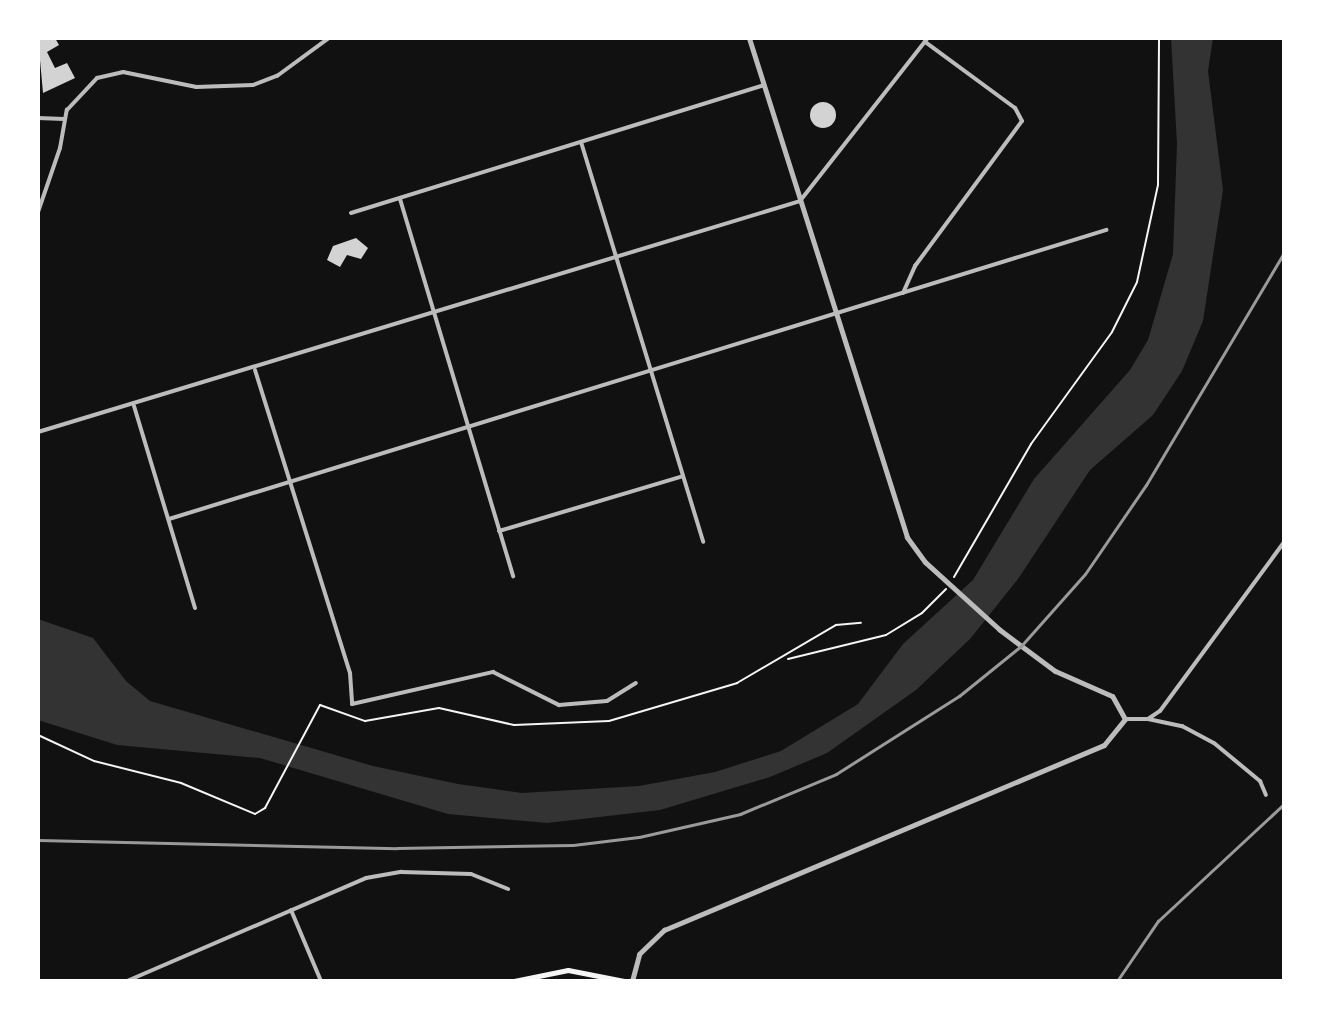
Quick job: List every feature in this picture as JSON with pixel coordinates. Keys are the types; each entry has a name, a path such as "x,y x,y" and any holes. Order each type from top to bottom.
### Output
{"main road":[{"path":"514,981 568,966 624,981"}],"street":[{"path":"316,38 319,45"},
{"path":"38,212 65,119 80,91 108,74 206,88 253,85 277,76 329,38"},
{"path":"749,38 899,519 922,558 1000,630 1055,671 1112,696 1125,719"},
{"path":"38,432 134,406 800,201 927,40 1015,108 1021,127 915,266 903,293"},
{"path":"351,213 764,85"},
{"path":"38,118 65,119"},
{"path":"581,142 703,542"},
{"path":"400,198 471,427 513,576"},
{"path":"169,519 651,373 903,293 924,282 1106,230"},
{"path":"255,369 350,673 352,704 493,672 559,705 607,701 636,683"},
{"path":"134,406 195,608"},
{"path":"499,531 683,476"},
{"path":"1148,719 1170,701 1284,542"},
{"path":"1125,719 1148,719 1182,726 1214,743 1260,781 1266,795"},
{"path":"632,981 639,954 664,930 1104,745 1125,719"},
{"path":"127,981 366,878 401,872 478,875 508,889"},
{"path":"291,910 321,981"}],"path":[{"path":"785,659 886,635 939,597 1031,444 1112,332 1137,282 1156,207 1159,38"},
{"path":"38,735 94,761 181,783 248,813 261,812 318,708"}],"shaded area":[{"path":"1171,38 1213,38 1208,71 1223,190 1203,321 1182,371 1153,415 1090,470 1018,579 970,639 916,690 827,753 770,777 660,810 547,823 448,814 260,758 117,745 38,720 38,619 93,638 126,681 150,701 373,766 458,784 522,793 639,786 715,772 781,751 858,704 903,644 973,580 1034,479 1130,370 1148,340 1173,254 1177,144"}],"building":[{"path":"38,38 55,38 59,45 47,52 55,68 67,63 75,78 43,93"},
{"path":"823,102 832,106 836,115 832,124 823,128 814,124 810,115 814,106"},
{"path":"356,238 368,248 361,259 347,255 340,267 327,260 333,246"}],"railway":[{"path":"38,840 397,848 573,845 639,837 740,814 836,774 959,696 1021,646 1085,574 1146,485 1284,253"},
{"path":"1117,981 1158,921 1284,804"}]}
